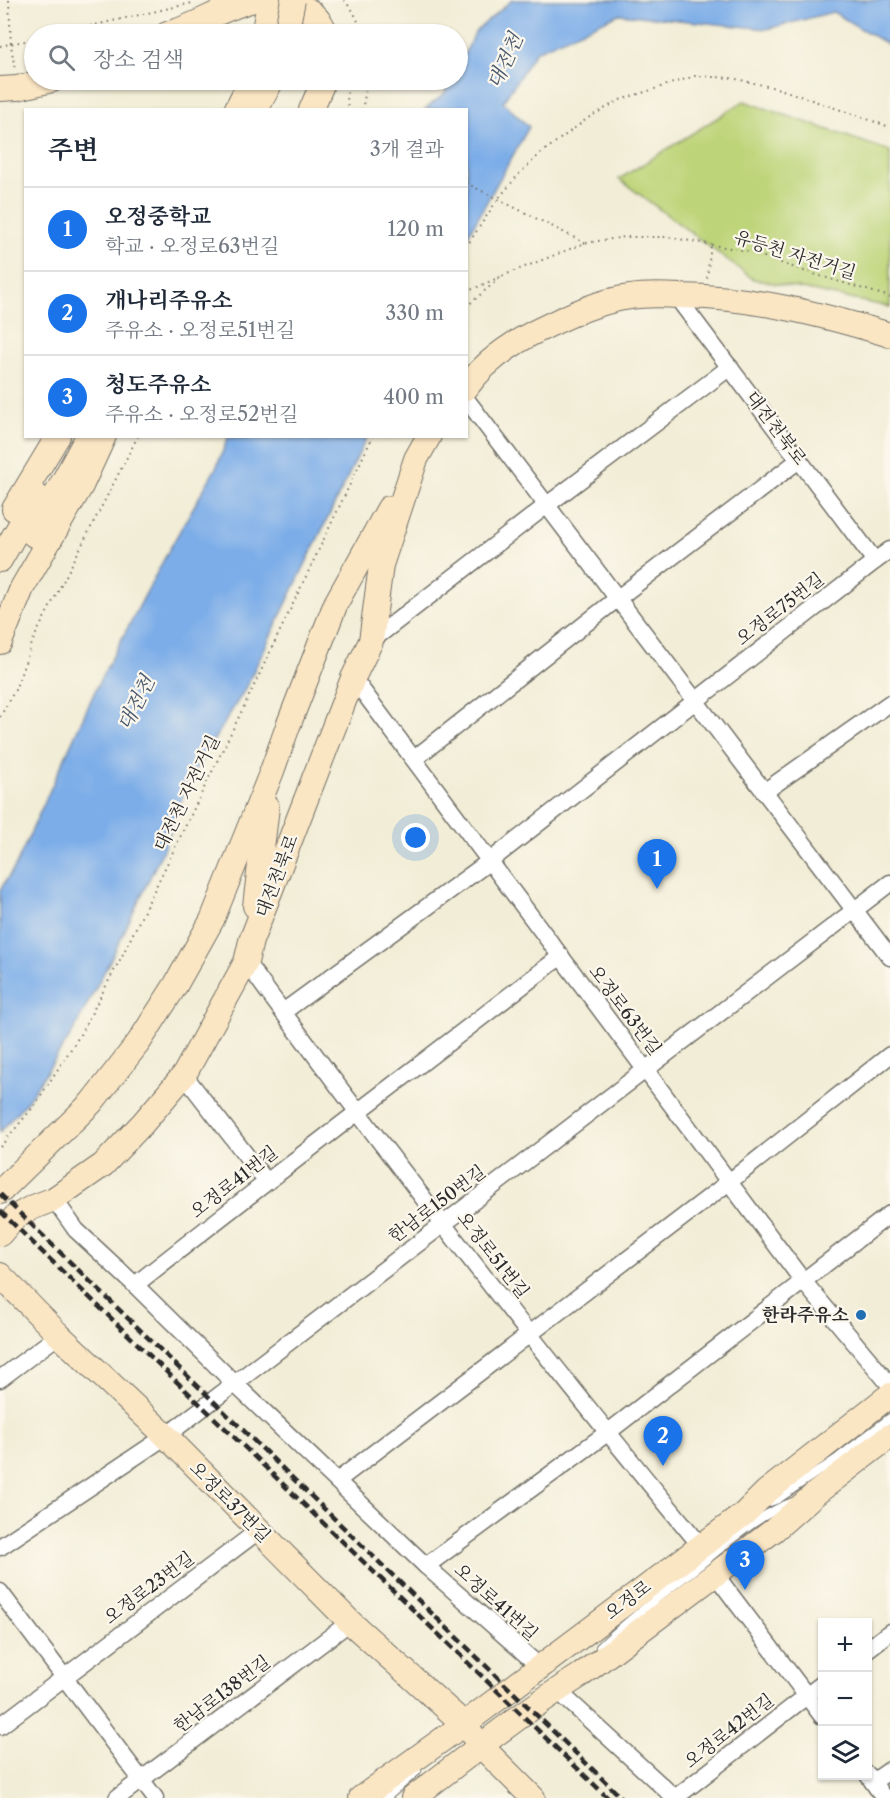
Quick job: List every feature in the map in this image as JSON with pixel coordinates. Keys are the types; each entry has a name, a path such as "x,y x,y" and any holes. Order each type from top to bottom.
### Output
{"main road":[{"path":"194,24 225,9 254,0"},
{"path":"265,24 270,0"},
{"path":"288,24 292,0 312,11 321,24"},
{"path":"0,89 24,84"},
{"path":"312,108 320,90"},
{"path":"468,385 494,359 530,334 599,304 629,297 650,295 718,297 834,318 890,335"},
{"path":"0,532 57,438"},
{"path":"0,560 71,438"},
{"path":"0,598 87,438"},
{"path":"0,642 22,588 81,486 103,438"},
{"name":"대전천북로","path":"0,1233 15,1216 54,1199 103,1165 184,1075 248,952 353,678 371,641 381,565 416,459 428,438"},
{"path":"0,1192 91,1103 139,1042 175,986 212,920 336,603 416,459"},
{"path":"248,952 272,771"},
{"name":"오정로37번길","path":"0,1275 59,1335 166,1436 457,1729 481,1746 532,1798"},
{"name":"오정로","path":"361,1798 744,1514 766,1492 890,1395"},
{"name":"오정로","path":"413,1798 774,1530 815,1494 890,1436"}],"street":[{"name":"대전천북로","path":"676,296 875,561"},
{"path":"371,641 546,505 730,367"},
{"path":"468,402 890,957"},
{"path":"414,759 618,598 799,460"},
{"name":"오정로75번길","path":"695,700 890,550"},
{"name":"오정로63번길","path":"353,678 803,1281 890,1385"},
{"path":"283,1012 490,861 695,700"},
{"path":"764,792 890,703"},
{"name":"한남로150번길","path":"0,1547 166,1436 890,883"},
{"name":"오정로51번길","path":"248,952 283,1012 359,1113 607,1433 700,1546"},
{"path":"359,1113 561,956"},
{"path":"337,1481 531,1335 890,1055"},
{"path":"184,1075 266,1181"},
{"name":"오정로41번길","path":"135,1285 266,1181 359,1113"},
{"name":"오정로41번길","path":"54,1199 76,1230 235,1384 426,1566 539,1666"},
{"path":"607,1433 890,1214"},
{"path":"0,1379 59,1335"},
{"name":"오정로41번길","path":"426,1566 607,1433"},
{"name":"오정로23번길","path":"0,1726 258,1531"},
{"path":"715,1574 818,1711"},
{"path":"0,1592 155,1798"},
{"name":"한남로138번길","path":"117,1798 350,1622"},
{"path":"872,1645 890,1632"},
{"name":"오정로42번길","path":"557,1690 675,1798 818,1687"},
{"path":"872,1778 890,1770"},
{"path":"871,1780 884,1798"}],"lane":[{"path":"744,1514 778,1498 838,1458 890,1418"},
{"path":"597,1650 649,1605 759,1520 779,1507 815,1494"},
{"path":"557,1690 589,1658"},
{"path":"386,1798 425,1765 457,1729"}],"path":[{"path":"9,0 12,52"},
{"path":"344,0 360,24"},
{"path":"100,24 194,3"},
{"path":"0,46 24,42"},
{"path":"468,244 498,199 519,174 540,154 588,118 620,100 695,76 732,78 780,89 890,127"},
{"path":"347,90 348,108"},
{"path":"362,108 366,90"},
{"path":"468,184 585,243"},
{"name":"유등천 자전거길","path":"468,291 585,243 625,237 668,237 747,251 890,297"},
{"path":"707,278 711,245"},
{"path":"468,305 502,276"},
{"path":"0,717 15,690 34,638 137,438"},
{"name":"대전천 자전거길","path":"0,1146 34,1106 80,1035 118,964 372,438"}],"green space":[{"path":"744,101 890,151 890,307 753,279 619,179"}],"water":[{"name":"대전천","path":"512,0 890,0 890,46 833,12 767,29 619,14 536,51 503,102 529,127 468,235 468,108 426,108 446,90 468,90 468,47 476,31"},
{"name":"대전천","path":"228,438 367,438 244,691 189,780 163,850 73,1032 27,1101 0,1132 0,890 16,865 100,680 170,548 217,466"}],"railway":[{"path":"0,1194 622,1798"},
{"path":"0,1211 608,1798"}],"place":[{"name":"오정중학교","path":"657,889"},
{"name":"한라주유소","path":"861,1315"},
{"name":"개나리주유소","path":"663,1466"},
{"name":"청도주유소","path":"745,1590"}]}
